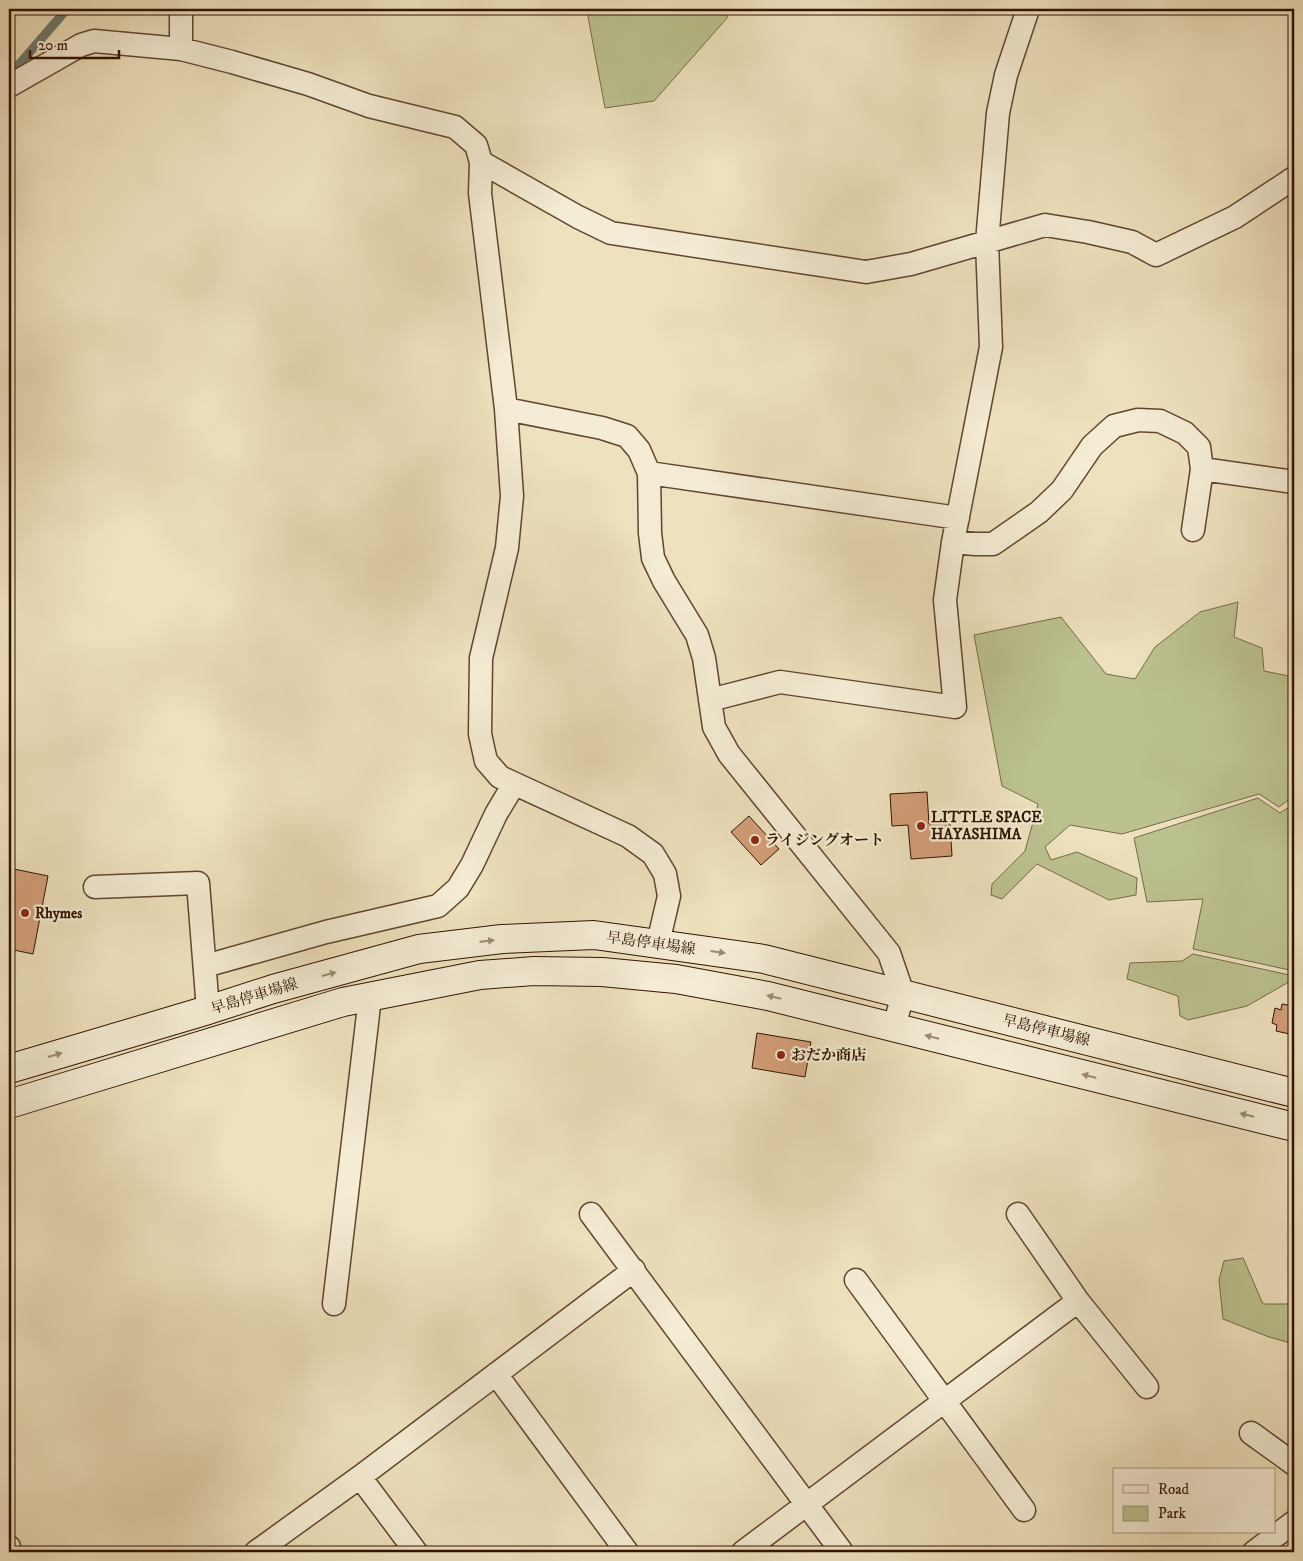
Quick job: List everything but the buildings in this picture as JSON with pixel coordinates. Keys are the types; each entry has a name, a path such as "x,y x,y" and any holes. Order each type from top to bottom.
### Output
{"main road":[{"name":"早島停車場線","path":"9,1069 273,989 419,949 502,939 594,935 764,959 1294,1093"},
{"path":"9,1104 343,1002 480,976 534,971 602,972 676,979 768,996 1294,1127"}],"street":[{"path":"181,9 181,49"},
{"path":"710,700 780,682 955,707 945,600 953,542 991,347 987,242 998,113 1006,75 1028,9"},
{"path":"9,86 81,45 94,41 181,49 299,82 369,106 455,128 476,145 482,162 480,193 506,409 512,496 507,548 481,658 480,734 486,762 500,777 628,836 652,854 665,874 669,896 658,944"},
{"path":"482,162 578,217 611,233 866,272 911,264 1045,225 1132,242 1156,255 1235,217 1294,178"},
{"path":"506,409 602,428 627,436 639,450 648,473 650,533 653,558 664,581 697,635 704,658 714,727 729,754 889,953 903,994 894,1027"},
{"path":"953,542 993,544 1039,512 1062,490 1092,446 1114,426 1138,420 1160,421 1185,432 1199,447 1202,469 1193,530"},
{"path":"1202,469 1294,482"},
{"path":"648,473 958,518"},
{"path":"205,966 326,932 438,906 458,888 472,865 496,814 514,784"},
{"path":"95,888 198,883 208,1010"},
{"path":"334,1304 370,997"},
{"path":"591,1214 842,1552"},
{"path":"1018,1214 1078,1301 1147,1387"},
{"path":"256,1552 360,1477 634,1270"},
{"path":"856,1280 1024,1510"},
{"path":"743,1552 1078,1301"},
{"path":"496,1374 628,1552"},
{"path":"1251,1433 1294,1464"},
{"path":"360,1477 416,1552"},
{"path":"1254,1552 1294,1522"},
{"path":"9,1547 10,1552"}],"green space":[{"path":"589,9 729,9 727,18 654,101 605,108 588,17"},
{"path":"1238,602 1234,637 1262,648 1264,671 1294,677 1294,796 1279,807 1259,794 1122,834 1070,825 1045,847 1051,860 1077,852 1137,878 1136,895 1109,900 1037,864 1002,899 991,895 992,884 1025,851 1038,804 1002,786 974,635 1061,617 1106,674 1135,679 1155,647 1200,612"},
{"path":"1258,798 1280,813 1294,804 1294,971 1193,949 1203,899 1147,902 1134,838"},
{"path":"1193,954 1294,976 1294,979 1247,1006 1188,1020 1180,1016 1178,996 1127,979 1130,963 1182,961"},
{"path":"1243,1258 1263,1304 1294,1304 1294,1344 1269,1337 1223,1319 1219,1280 1224,1261"}],"waterway":[{"path":"9,76 67,9"}],"place":[{"name":"LITTLE SPACE HAYASHIMA","path":"921,826"},
{"name":"ライジングオート","path":"755,840"},
{"name":"Rhymes","path":"25,913"},
{"name":"おだか商店","path":"781,1055"}]}
